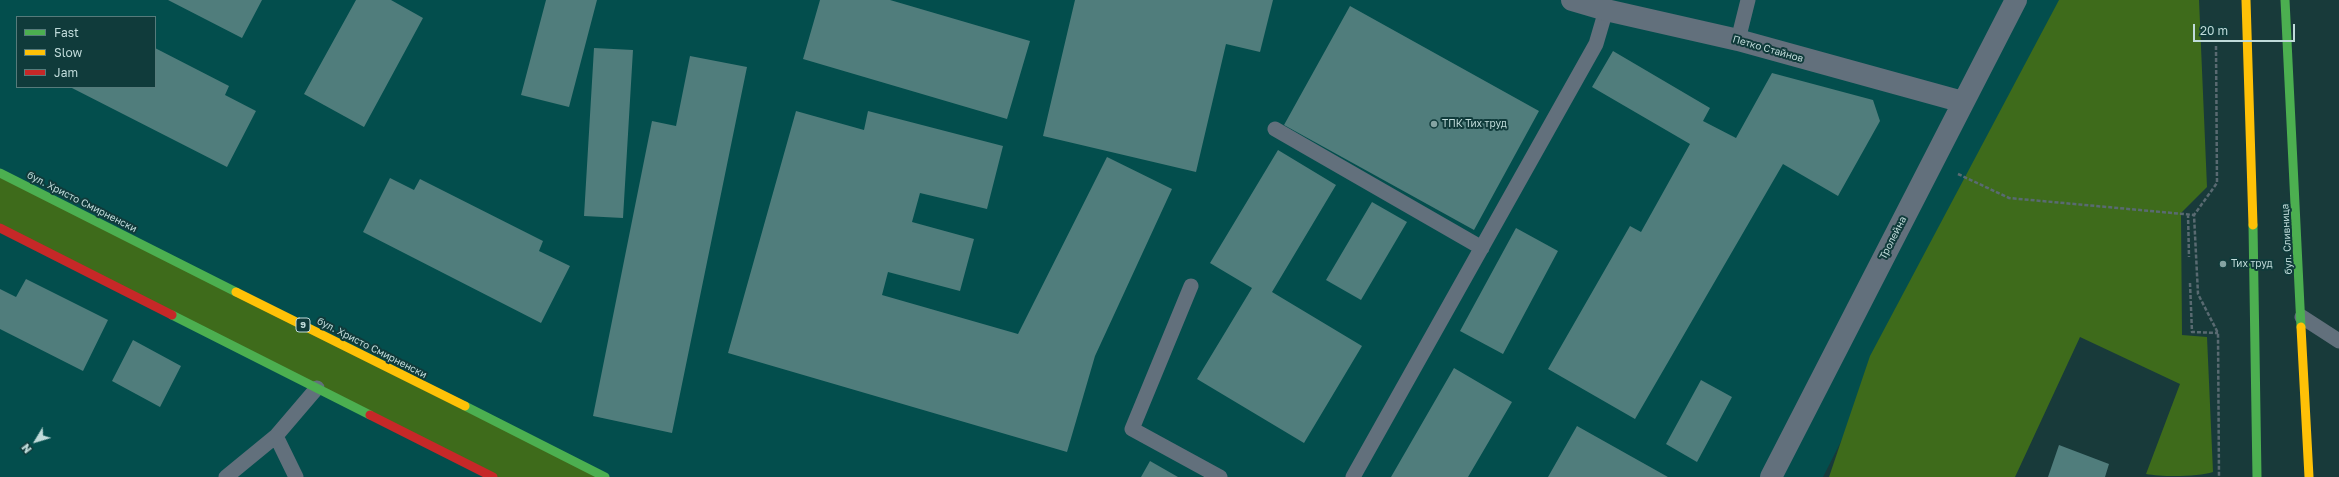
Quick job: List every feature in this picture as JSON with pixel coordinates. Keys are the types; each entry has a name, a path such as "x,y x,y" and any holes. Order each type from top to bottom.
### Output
{"main road":[{"path":"2246,0 2254,240 2257,477"},
{"name":"бул. Сливница","path":"2285,0 2309,477"},
{"name":"бул. Христо Смирненски","path":"0,173 605,477"},
{"path":"0,228 493,477"}],"street":[{"name":"Петко Стайнов","path":"1572,0 1606,10 1738,40 1963,102"},
{"name":"Тролейна","path":"1771,477 2016,0"}],"lane":[{"path":"1738,40 1748,0"},
{"path":"1352,477 1596,44 1606,10"},
{"path":"1275,128 1482,248"},
{"path":"1191,286 1132,429 1220,477"},
{"path":"2302,316 2339,341"},
{"path":"226,477 276,436 317,388"},
{"path":"276,436 296,477"}],"path":[{"path":"2216,40 2217,183 2194,215 2198,294 2218,333 2219,477"},
{"path":"1933,161 2009,198 2194,215"},
{"path":"2188,214 2189,257"},
{"path":"2190,284 2192,332 2218,333"}],"shaded area":[{"path":"0,0 2065,0 1823,477 0,477"}],"green space":[{"path":"2059,0 2199,0 2207,187 2181,213 2182,335 2207,337 2213,472 2180,476 2146,474 2180,384 2080,337 2015,477 1829,477 1870,356"},
{"path":"0,173 605,477 493,477 0,228"}],"building":[{"path":"168,0 262,0 242,38"},
{"path":"356,0 391,0 423,18 364,127 304,94"},
{"path":"546,0 597,0 569,107 521,95"},
{"path":"820,0 890,0 1030,41 1007,119 803,59"},
{"path":"1075,0 1273,0 1260,52 1226,44 1196,172 1043,136"},
{"path":"1350,6 1539,111 1474,230 1284,125"},
{"path":"594,48 633,50 623,218 584,216"},
{"path":"156,49 229,86 225,95 256,111 227,167 72,88 156,88"},
{"path":"1613,51 1710,108 1703,121 1736,138 1772,73 1873,100 1880,121 1838,196 1783,164 1635,419 1548,369 1630,226 1641,232 1690,144 1592,87"},
{"path":"690,56 747,67 672,433 593,416 652,121 676,126"},
{"path":"796,111 864,130 868,111 1003,146 987,209 920,193 912,222 974,239 960,291 888,272 882,295 1018,334 1107,157 1172,189 1095,356 1067,452 728,353"},
{"path":"1278,150 1336,185 1272,292 1362,346 1304,443 1197,379 1252,288 1210,263"},
{"path":"390,178 414,190 420,179 543,241 539,251 570,266 541,323 363,232"},
{"path":"1372,202 1407,222 1361,300 1326,280"},
{"path":"1516,228 1558,251 1503,354 1460,331"},
{"path":"26,279 108,320 83,371 0,329 0,289 16,297"},
{"path":"133,340 181,366 160,407 112,381"},
{"path":"1454,368 1512,402 1468,477 1391,477"},
{"path":"1701,380 1732,397 1697,462 1666,444"},
{"path":"1577,426 1668,477 1548,477"},
{"path":"2059,445 2109,464 2105,477 2048,477"},
{"path":"1150,461 1178,477 1141,477"}],"traffic: fast":[{"path":"2285,0 2301,327"},
{"path":"0,173 236,292"},
{"path":"2253,225 2257,477"},
{"path":"172,315 370,415"},
{"path":"465,406 605,477"}],"traffic: slow":[{"path":"2246,0 2253,225"},
{"path":"236,292 465,406"},
{"path":"2301,327 2309,477"}],"traffic: jam":[{"path":"0,228 172,315"},
{"path":"370,415 493,477"}],"place":[{"name":"ТПК Тих труд","path":"1434,124"},
{"name":"Тих труд","path":"2223,264"}]}
